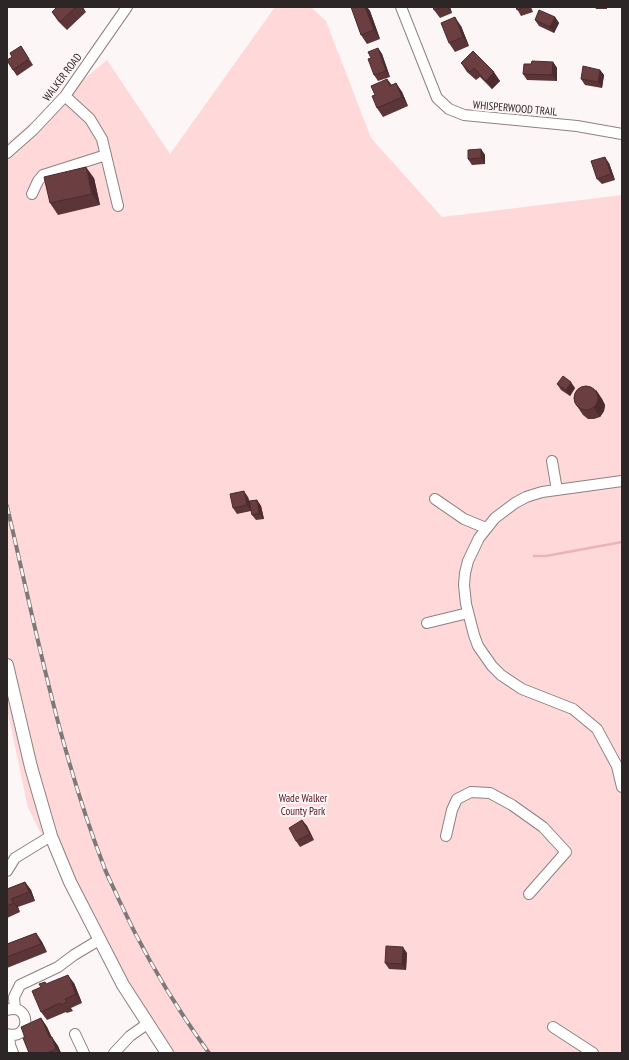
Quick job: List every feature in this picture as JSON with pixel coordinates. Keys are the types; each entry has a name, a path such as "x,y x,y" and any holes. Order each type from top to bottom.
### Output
{"main road":[{"path":"7,665 32,767 52,836 70,882 123,985 167,1053"}],"street":[{"name":"WALKER ROAD","path":"7,153 33,130 65,96 127,7"},
{"name":"WHISPERWOOD TRAIL","path":"401,7 435,93 441,103 449,109 464,115 577,126 622,134"},
{"path":"65,96 90,119 102,139 118,206"},
{"path":"32,194 38,181 43,175 106,155"},
{"path":"552,461 557,490"},
{"path":"622,481 542,492 526,497 515,503 500,514 486,528 473,549 465,573 464,585 468,613 478,646 492,666 501,675 522,689 573,709 597,729 618,766 622,787"},
{"path":"434,499 464,519 486,528"},
{"path":"427,623 468,613"},
{"path":"446,836 452,810 457,799 471,792 490,793 512,805 543,827 566,852 529,894"},
{"path":"7,871 15,858 52,836"},
{"path":"13,1053 8,1035 21,1032 26,1021 22,1013 11,1009 14,997 20,986 58,967 74,955 99,940"},
{"path":"114,1053 130,1036 147,1024"},
{"path":"553,1027 593,1053"},
{"path":"75,1034 84,1053"}],"green space":[{"name":"Wade Walker County Park","path":"275,7 311,7 326,21 371,138 442,217 622,195 622,1053 169,1053 128,1006 28,808 7,709 7,143 107,60 170,154"}],"building":[{"path":"57,7 76,7 60,22 52,12"},
{"path":"351,7 365,7 374,30 361,35"},
{"path":"433,7 443,7 434,10"},
{"path":"516,7 525,7 517,10"},
{"path":"539,10 555,17 550,27 535,20"},
{"path":"455,17 463,37 449,43 441,23"},
{"path":"21,46 29,59 13,70 7,60 12,57 10,53"},
{"path":"378,48 386,71 374,75 368,59 371,58 368,52"},
{"path":"473,51 494,72 486,81 474,68 470,72 461,63"},
{"path":"532,61 553,62 552,75 523,74 524,64 531,64"},
{"path":"583,66 600,70 598,82 581,79"},
{"path":"387,79 390,86 396,83 402,97 377,108 372,96 375,95 371,86"},
{"path":"481,149 481,158 468,159 468,150"},
{"path":"605,157 611,174 597,179 591,161"},
{"path":"86,167 92,194 50,203 44,177"},
{"path":"563,376 571,382 566,390 557,384"},
{"path":"586,386 595,389 598,398 595,407 586,410 577,407 574,398 577,389"},
{"path":"244,491 247,505 233,508 230,494"},
{"path":"257,500 259,513 252,515 249,501"},
{"path":"302,820 310,834 296,841 289,828"},
{"path":"25,882 29,892 11,899 14,903 7,906 7,889"},
{"path":"36,933 41,944 7,957 7,944"},
{"path":"386,946 403,947 402,964 385,963"},
{"path":"68,975 76,994 65,999 67,1002 61,1005 60,1003 41,1012 32,991 41,987 39,984 45,982 46,984"},
{"path":"41,1018 50,1038 52,1037 56,1049 47,1053 29,1053 23,1038 25,1038 21,1027"}],"waterway":[{"path":"534,556 546,556 622,542"}],"railway":[{"path":"7,506 49,687 87,821 105,868 149,959 172,998 209,1053"}]}
